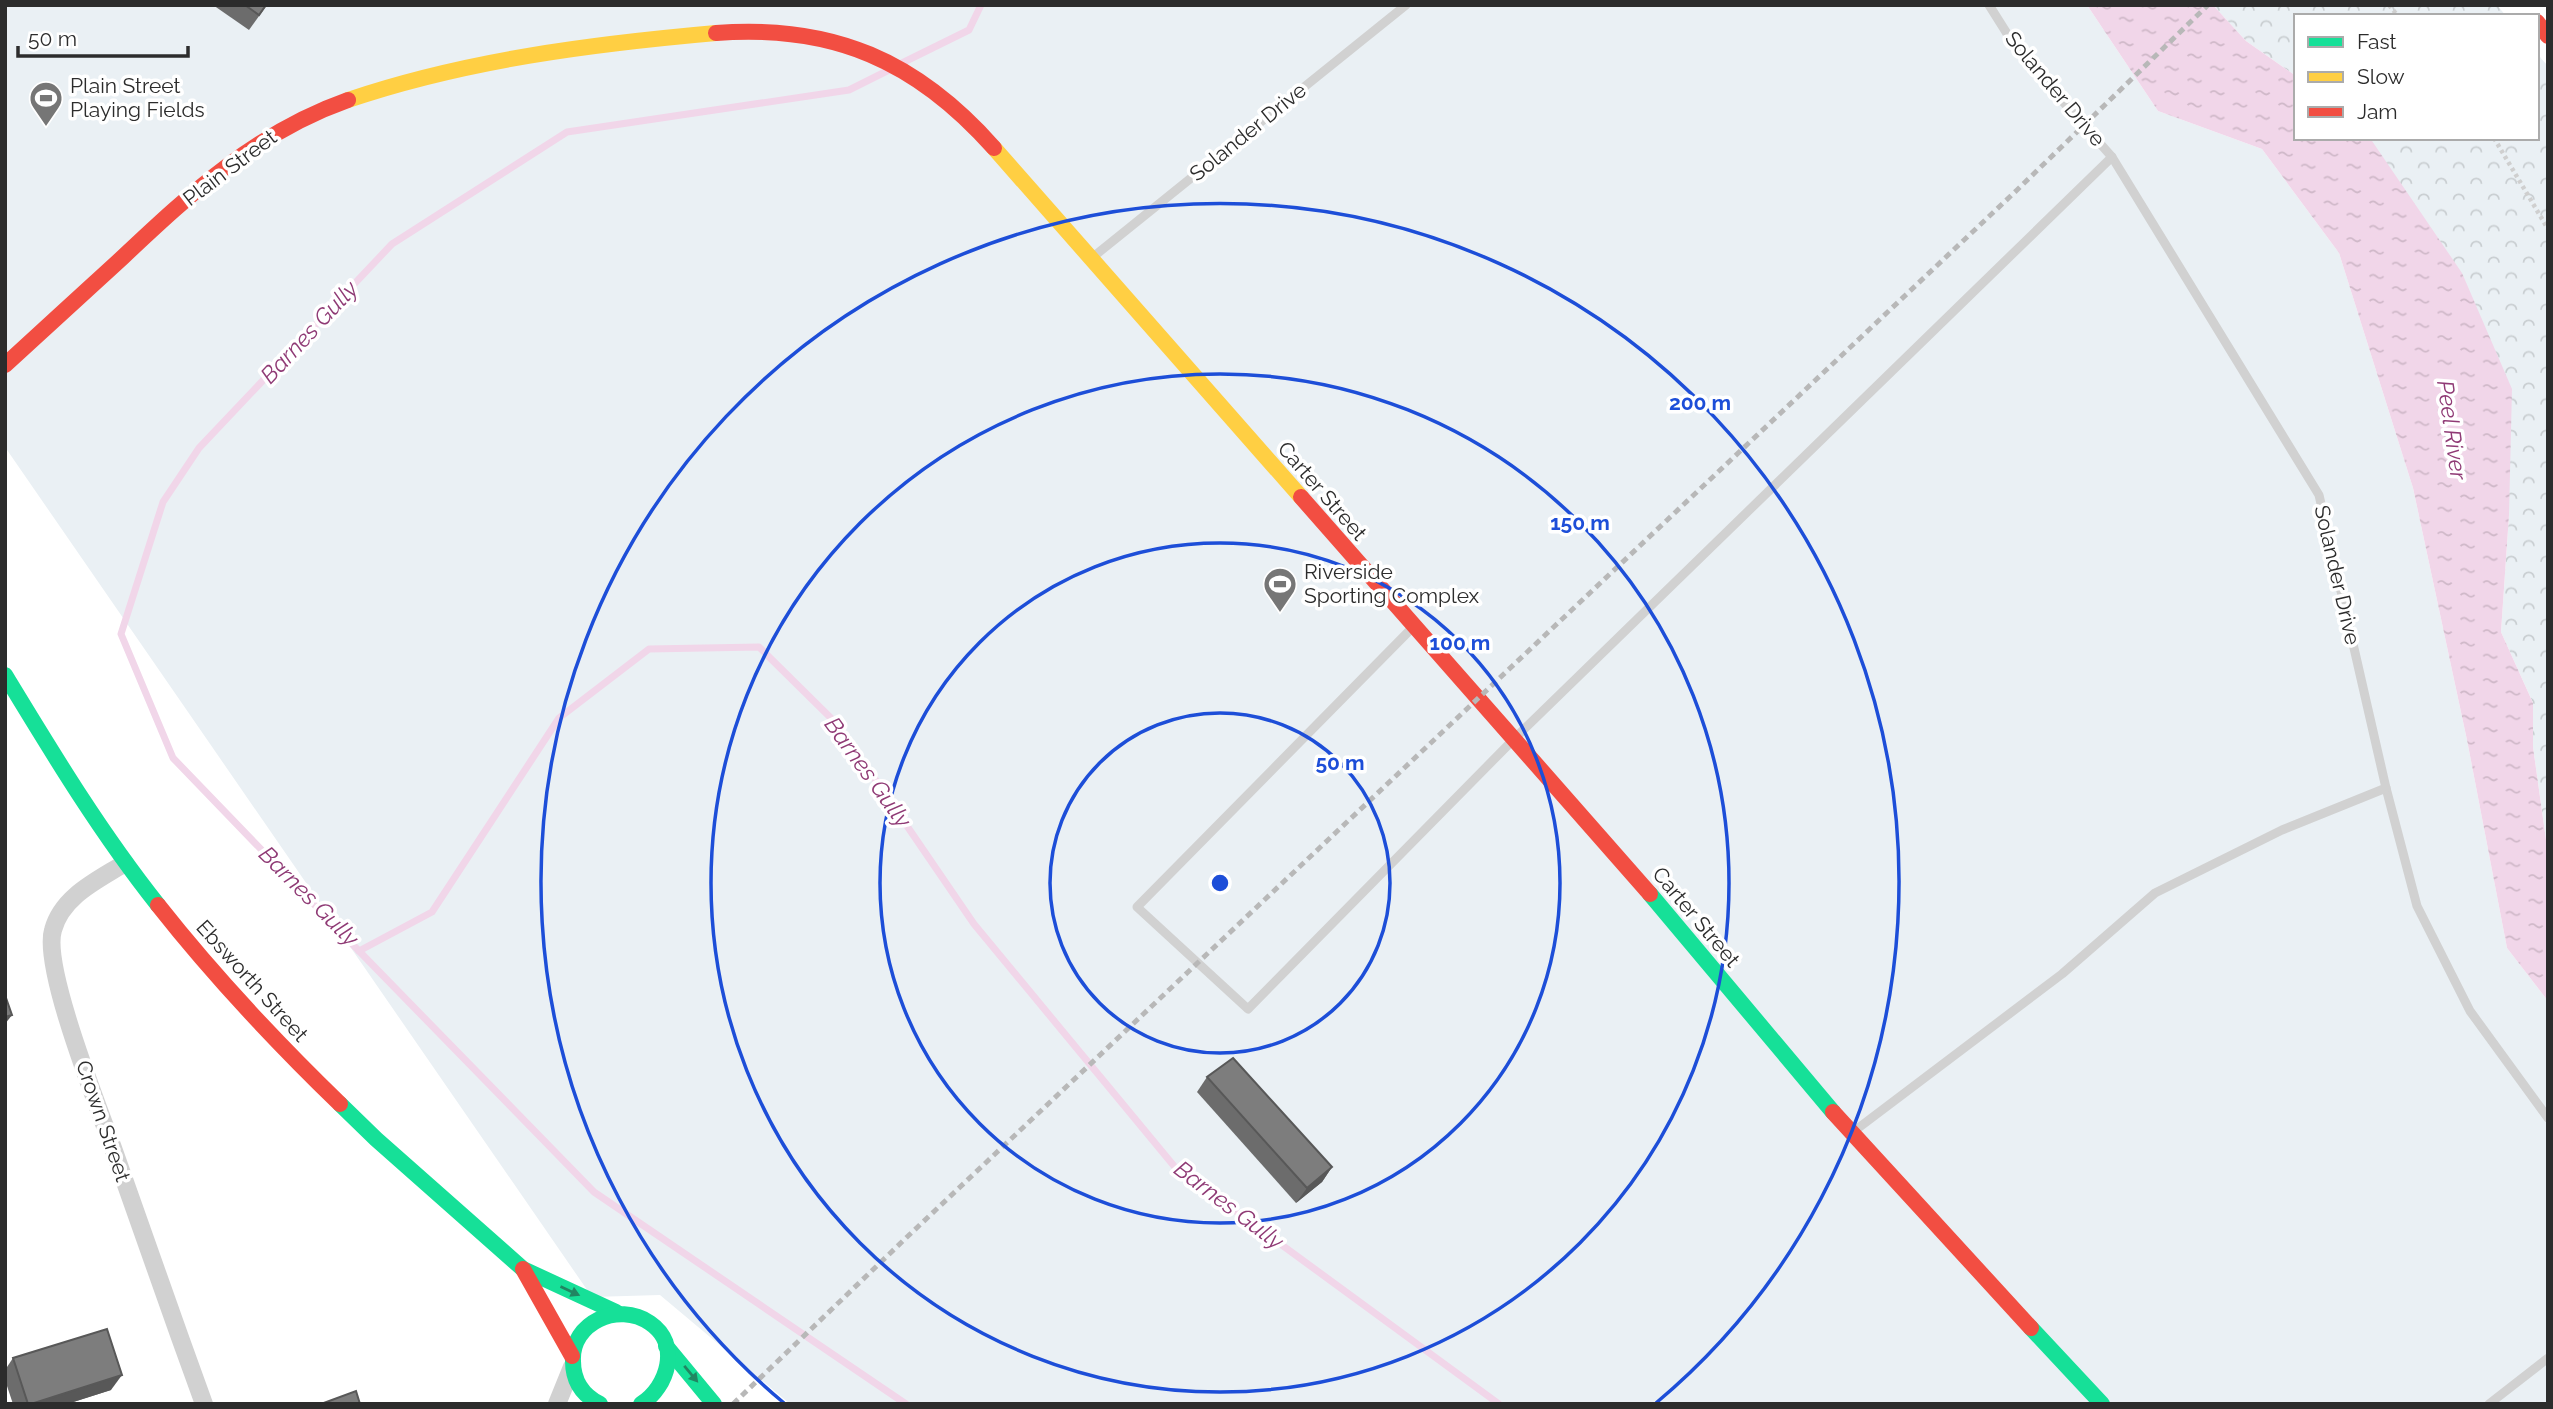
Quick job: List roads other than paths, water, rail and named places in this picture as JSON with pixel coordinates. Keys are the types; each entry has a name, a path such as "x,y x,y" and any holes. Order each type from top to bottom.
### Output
{"street":[{"name":"Carter Street","path":"598,47 728,32 766,32 813,37 886,60 916,75 943,95 971,122 1666,913 1851,1134 2102,1404"},
{"name":"Plain Street","path":"5,365 211,177 272,134 338,102 411,79 598,47"},
{"name":"Plain Street","path":"5,354 29,343"},
{"name":"Ebsworth Street","path":"5,675 72,786 125,863 190,945 278,1044 376,1139 523,1269 616,1312 647,1320 659,1331 666,1346"},
{"name":"Crown Street","path":"125,863 77,893 63,909 52,931 53,960 70,1026 204,1404"},
{"name":"Ebsworth Street","path":"523,1269 572,1362 576,1381 583,1392 600,1404"},
{"path":"557,1404 572,1362 575,1343 582,1331 603,1315 616,1312"},
{"path":"641,1404 660,1387 666,1374 666,1346"},
{"path":"666,1346 714,1404"}],"lane":[{"name":"Solander Drive","path":"1091,258 1406,5"},
{"name":"Solander Drive","path":"1989,5 2018,51 2112,157 2319,495 2386,788 2417,906 2470,1010 2548,1118"},
{"path":"1413,626 1137,907 1248,1009 1513,740 2112,157"},
{"path":"1851,1134 2062,974 2155,893 2282,830 2386,788"},
{"path":"2489,1404 2548,1358"}],"water":[{"name":"Peel River","path":"2087,5 2213,5 2246,41 2294,75 2294,140 2371,140 2462,273 2512,389 2509,515 2501,632 2533,703 2533,747 2548,854 2548,1001 2507,948 2467,740 2413,488 2339,253 2262,149 2158,111"}],"waterway":[{"name":"Barnes Gully","path":"902,63 969,30 981,5"},
{"name":"Barnes Gully","path":"891,69 849,90 567,132 392,244 199,448 163,502 121,634 173,758 359,951 432,912 559,718 649,649 759,647 838,725 974,924 1174,1166 1499,1404"},
{"path":"359,951 594,1192 906,1404"}],"railway":[{"path":"733,1404 2017,190 2208,5"}],"place":[{"name":"Plain Street Playing Fields","path":"46,128"},
{"name":"Riverside Sporting Complex","path":"1280,614"}]}
